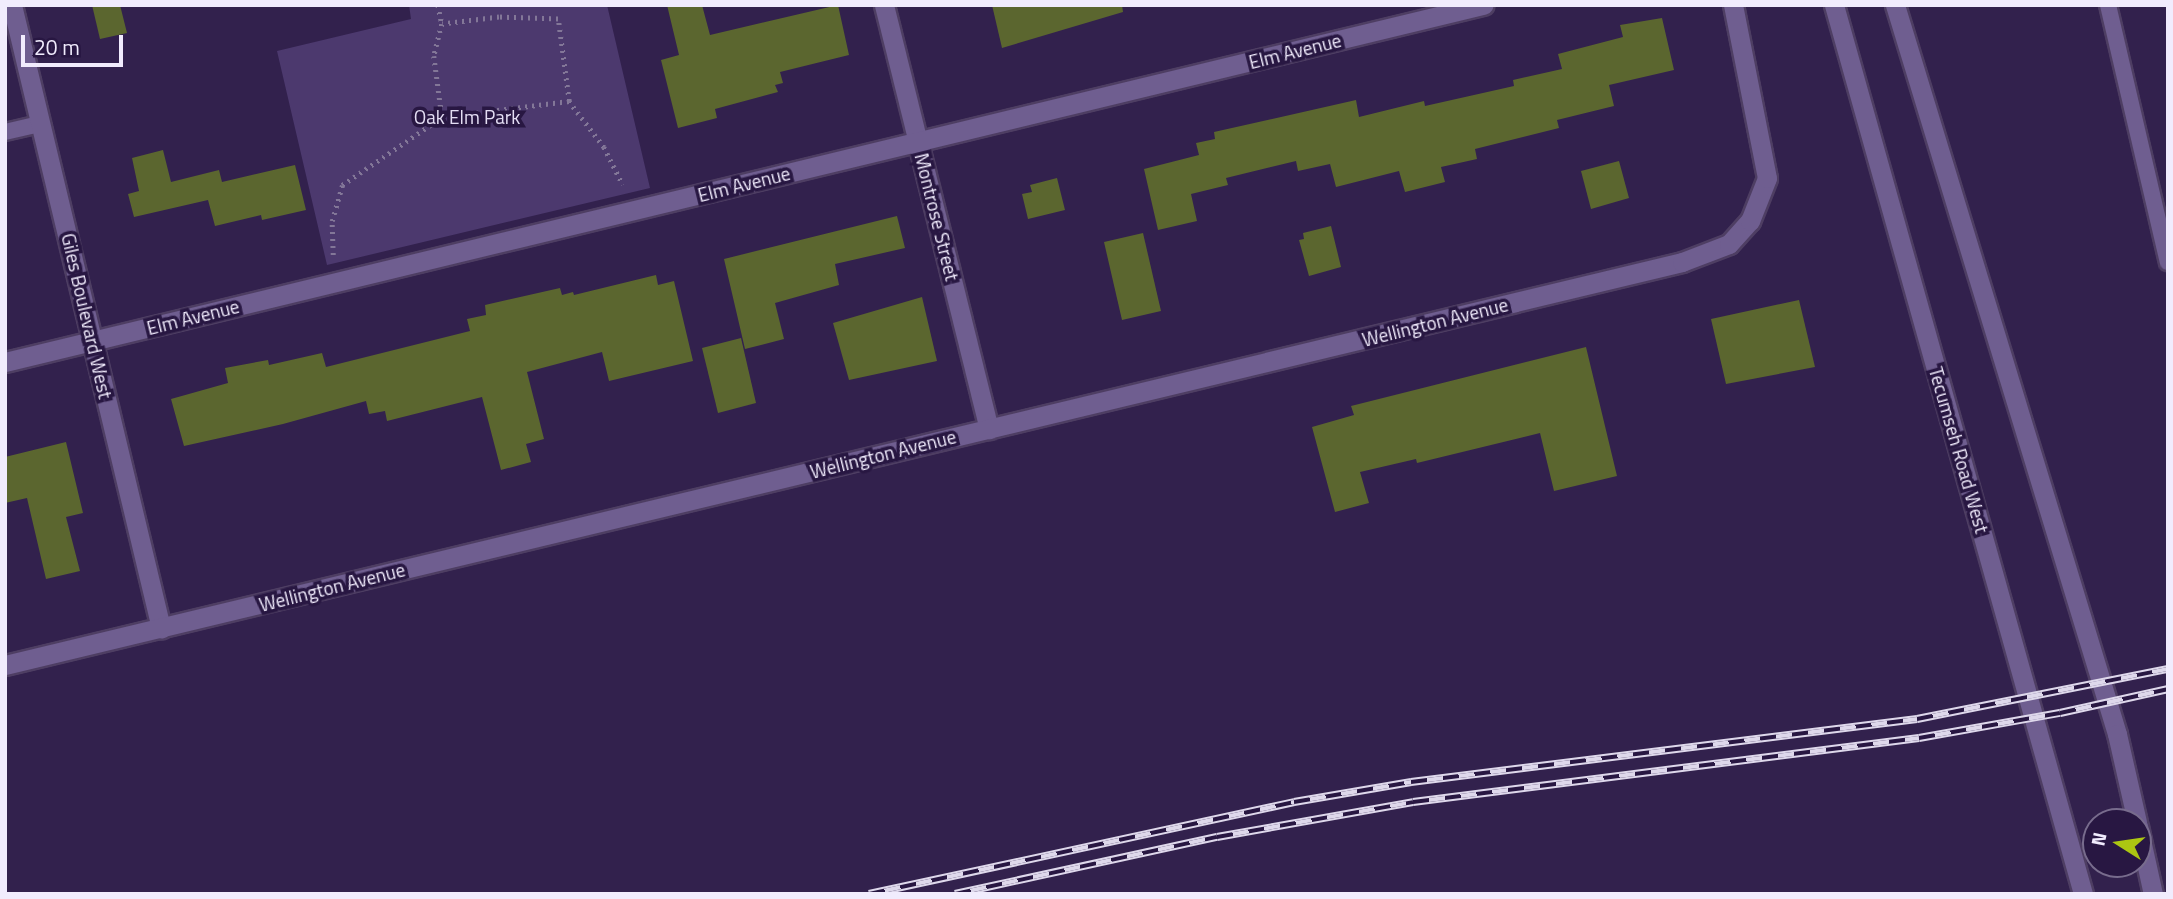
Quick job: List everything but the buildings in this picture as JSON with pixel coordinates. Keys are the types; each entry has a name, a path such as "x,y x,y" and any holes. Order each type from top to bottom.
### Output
{"street":[{"name":"Giles Boulevard West","path":"12,5 161,628"},
{"name":"Montrose Street","path":"884,5 989,429"},
{"name":"Elm Avenue","path":"5,362 1483,5"},
{"name":"Wellington Avenue","path":"5,665 1682,262 1729,244 1750,221 1767,178 1733,5"},
{"name":"Tecumseh Road West","path":"1834,5 2084,894"},
{"path":"1895,5 2117,734 2134,808"}],"lane":[{"path":"2108,5 2168,261"},
{"path":"5,132 40,124"}],"path":[{"path":"438,5 442,24 434,56 442,117"},
{"path":"442,24 499,17 558,19 569,101 604,147 623,186"},
{"path":"333,255 332,221 342,185 442,117 569,101"}],"green space":[{"name":"Oak Elm Park","path":"409,5 607,5 650,188 327,265 277,51 411,19"}],"railway":[{"path":"869,894 1294,802 1411,782 1917,719 2168,669"},
{"path":"955,894 1217,837 1413,802 1919,738 2060,713 2168,689"}]}
